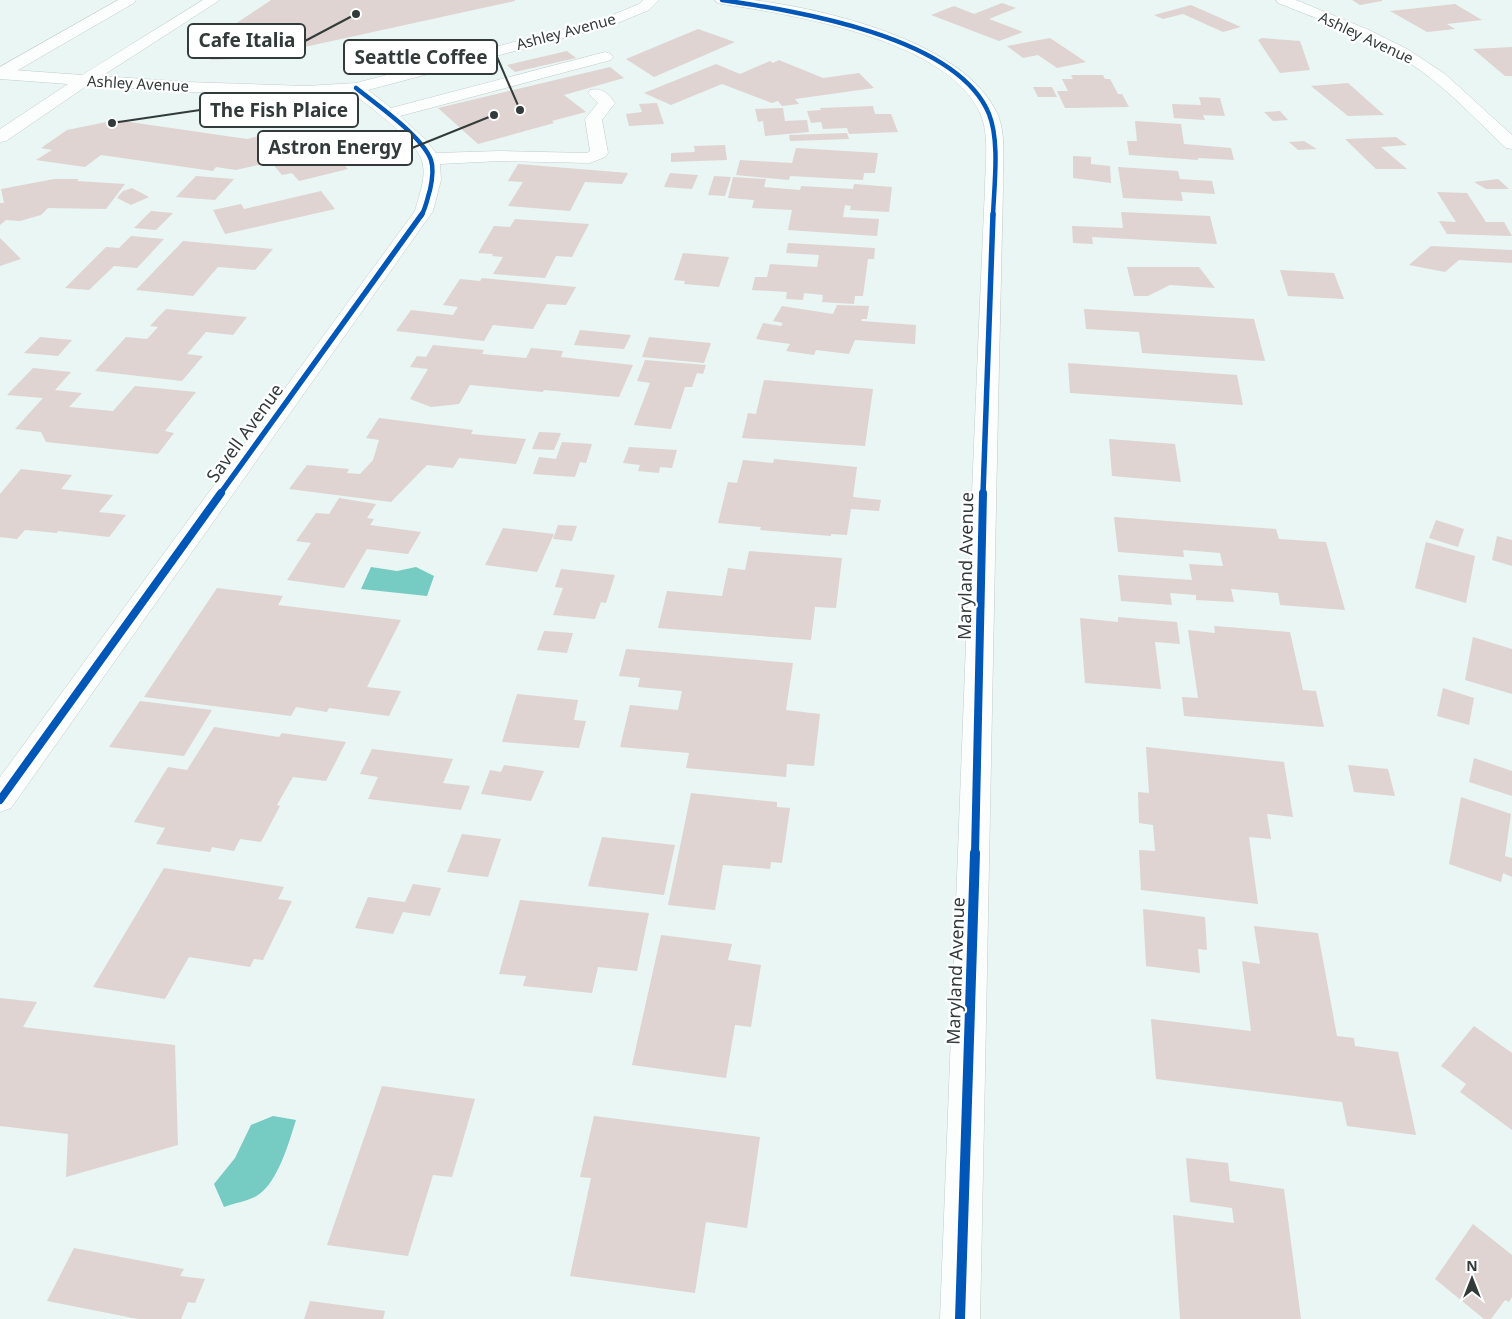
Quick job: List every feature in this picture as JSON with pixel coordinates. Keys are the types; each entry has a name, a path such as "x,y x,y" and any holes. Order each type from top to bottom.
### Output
{"street":[{"path":"0,74 129,0"},
{"path":"0,136 83,81 213,0"},
{"name":"Ashley Avenue","path":"0,74 83,81 306,91 356,88 608,22 644,7 652,0"},
{"name":"Maryland Avenue","path":"722,0 775,4 853,26 900,42 930,57 957,76 979,97 988,112 992,127 994,188 981,556 978,757 960,1319"},
{"name":"Ashley Avenue","path":"1283,0 1366,34 1419,63 1439,77 1512,144"},
{"path":"387,114 605,57"},
{"path":"469,58 501,85"},
{"path":"356,88 406,129 431,159 500,156 590,158 598,154 593,119 607,103 596,93"},
{"name":"Savell Avenue","path":"0,800 424,211 433,178 431,159"}],"water":[{"path":"371,567 397,571 416,567 434,576 427,596 361,589"},
{"path":"273,1116 296,1120 277,1171 265,1189 258,1195 224,1207 214,1184 235,1158 251,1125"}],"building":[{"path":"271,0 515,1 254,58 212,60 203,56 198,49"},
{"path":"1352,0 1382,0 1382,1 1360,5"},
{"path":"1002,3 1016,8 989,19 1023,32 999,41 931,15 954,6 974,14"},
{"path":"1455,4 1482,20 1447,24 1455,29 1427,32 1390,11"},
{"path":"1191,5 1241,27 1223,32 1183,14 1163,19 1154,15"},
{"path":"698,29 735,42 654,77 626,59"},
{"path":"1050,38 1086,62 1057,68 1038,55 1023,58 1007,46"},
{"path":"1262,38 1300,41 1310,70 1280,73 1258,40"},
{"path":"1512,47 1512,76 1505,76 1473,49"},
{"path":"567,51 576,58 515,72 507,65"},
{"path":"779,60 823,78 859,73 874,88 795,99 799,104 782,106 778,101 772,103 722,84 671,105 644,93 716,64 740,74 770,61 773,63"},
{"path":"610,67 624,78 564,95 586,112 478,144 438,108"},
{"path":"1071,75 1103,75 1105,79 1110,79 1118,94 1122,94 1129,107 1065,108 1057,91 1068,91 1062,79 1073,79"},
{"path":"1348,83 1384,115 1348,116 1311,86"},
{"path":"1033,87 1052,87 1057,97 1038,97"},
{"path":"1199,97 1220,98 1225,116 1203,115 1205,120 1174,118 1172,104 1201,105"},
{"path":"657,103 664,124 629,126 626,114 642,112 639,104"},
{"path":"873,106 875,114 891,114 898,132 849,134 847,128 823,129 821,122 811,123 807,111 821,110 820,108"},
{"path":"783,108 785,121 807,120 809,132 765,136 763,121 758,122 755,109"},
{"path":"1280,111 1288,120 1273,121 1264,112"},
{"path":"116,120 247,139 283,130 299,131 302,135 315,132 348,169 299,181 292,173 282,175 271,162 236,170 216,167 213,171 101,155 85,167 36,160 52,150 41,148 67,130"},
{"path":"1135,121 1181,124 1184,144 1231,148 1234,160 1198,158 1198,160 1129,155 1127,141 1137,141"},
{"path":"847,133 849,139 790,141 789,135"},
{"path":"1396,137 1407,145 1381,147 1407,169 1376,169 1345,139"},
{"path":"1304,141 1317,149 1298,150 1289,142"},
{"path":"725,145 727,160 671,162 671,153 695,152 694,146"},
{"path":"796,148 878,153 875,173 864,173 863,180 790,176 789,180 736,175 740,160 792,163"},
{"path":"1073,156 1091,157 1091,164 1110,166 1111,183 1073,178"},
{"path":"518,164 628,173 622,184 585,182 570,211 508,206 523,182 508,181"},
{"path":"1118,167 1178,171 1180,179 1212,181 1215,194 1181,192 1183,201 1123,198"},
{"path":"670,173 698,175 692,189 664,187"},
{"path":"196,176 234,179 215,200 176,197"},
{"path":"714,176 731,177 725,196 708,195"},
{"path":"733,177 766,179 764,187 800,190 801,186 853,189 854,184 892,187 889,212 850,210 851,206 845,205 843,217 879,219 877,236 788,230 792,210 752,208 754,200 728,198"},
{"path":"54,179 79,179 77,181 125,184 106,209 48,208 41,215 20,221 6,220 0,225 0,203 4,203 1,189"},
{"path":"1498,179 1509,189 1486,189 1474,182"},
{"path":"132,188 149,197 131,205 117,198 123,191"},
{"path":"321,191 335,209 225,234 213,210 241,204 244,209"},
{"path":"1437,192 1467,193 1486,222 1504,222 1512,236 1447,234 1439,221 1456,222"},
{"path":"151,211 173,213 156,230 134,228"},
{"path":"1121,212 1210,216 1217,244 1092,237 1093,244 1073,243 1072,226 1123,228"},
{"path":"515,219 589,224 572,257 556,256 545,278 493,274 503,257 478,253 494,226 510,227"},
{"path":"131,236 164,239 137,268 114,266 89,290 65,288 106,247 119,248"},
{"path":"0,238 21,259 0,266"},
{"path":"183,241 273,249 255,270 218,267 193,296 136,290"},
{"path":"788,243 875,248 874,259 868,259 863,296 855,296 854,304 822,302 823,295 804,293 803,300 786,299 787,292 752,290 755,277 767,277 770,264 817,267 819,255 786,253"},
{"path":"1431,246 1512,250 1512,263 1459,260 1445,272 1409,265"},
{"path":"683,253 729,257 719,287 684,284 685,281 674,280"},
{"path":"1127,267 1199,267 1215,288 1170,285 1148,296 1134,296"},
{"path":"1280,270 1334,273 1344,299 1288,296"},
{"path":"482,278 576,287 566,305 547,304 533,329 493,325 484,341 396,331 411,310 453,315 458,307 443,305 460,279 480,281"},
{"path":"837,305 869,306 867,319 862,319 861,321 916,325 915,344 855,340 849,354 816,350 814,355 786,351 790,344 756,339 763,323 781,326 783,323 773,321 782,306 833,314"},
{"path":"166,309 247,317 233,335 206,332 187,354 203,356 182,381 95,371 126,337 147,339 158,327 150,326"},
{"path":"1084,309 1254,319 1265,361 1142,353 1139,332 1086,329"},
{"path":"580,330 631,335 624,349 574,345"},
{"path":"40,337 72,340 58,356 24,353"},
{"path":"649,337 711,343 704,363 642,357"},
{"path":"433,345 484,350 482,354 526,358 531,348 563,351 561,357 633,365 619,397 470,385 459,404 431,407 410,399 428,369 410,367 417,356 426,357"},
{"path":"645,360 706,365 703,374 697,373 692,387 685,387 671,429 634,425 650,383 637,381"},
{"path":"1068,363 1237,375 1243,405 1070,393"},
{"path":"33,368 71,372 55,390 82,393 69,407 113,411 135,386 196,392 165,431 174,433 158,454 46,442 41,432 15,429 43,398 7,395"},
{"path":"764,380 873,389 865,446 742,438 748,413 756,414"},
{"path":"379,418 473,430 471,434 526,439 516,464 459,458 453,468 427,465 391,502 289,489 307,465 349,469 347,473 360,474 373,460 379,440 366,438"},
{"path":"539,432 561,433 554,450 532,449"},
{"path":"1109,439 1175,444 1181,482 1112,476"},
{"path":"562,442 592,444 586,463 580,462 575,477 533,474 539,457 556,459"},
{"path":"629,447 677,450 672,468 660,467 659,473 638,471 640,465 623,463"},
{"path":"774,459 857,467 853,497 881,500 879,511 851,509 847,535 831,534 831,536 760,530 761,527 718,523 728,482 737,483 743,460 773,463"},
{"path":"21,469 72,475 61,489 113,495 99,512 126,515 109,537 58,531 57,533 25,530 17,539 0,537 0,494"},
{"path":"339,498 376,504 367,518 374,519 370,525 421,532 408,554 367,549 344,588 287,580 311,543 296,541 316,513 329,514"},
{"path":"1114,517 1276,529 1279,539 1326,542 1345,610 1280,605 1278,593 1231,589 1234,602 1196,600 1196,595 1170,593 1172,605 1121,601 1118,575 1192,580 1189,564 1223,566 1220,553 1183,550 1184,557 1118,552"},
{"path":"1436,520 1464,529 1458,547 1429,538"},
{"path":"558,525 577,526 572,541 553,539"},
{"path":"503,528 554,534 537,572 485,565"},
{"path":"1497,536 1512,540 1512,566 1492,560"},
{"path":"1426,542 1475,556 1466,603 1415,588"},
{"path":"749,551 842,558 836,608 815,607 811,640 658,628 667,591 722,596 728,568 745,570"},
{"path":"561,569 615,575 606,603 601,602 595,619 553,615 563,588 555,587"},
{"path":"217,588 283,596 278,605 401,620 367,687 401,691 389,716 329,708 327,712 296,707 291,716 144,697"},
{"path":"1118,617 1177,622 1180,644 1155,642 1161,689 1085,683 1080,618 1118,622"},
{"path":"1214,626 1290,632 1303,690 1316,691 1324,727 1184,716 1182,697 1198,698 1188,630 1215,633"},
{"path":"544,631 573,633 567,653 537,650"},
{"path":"1473,637 1512,649 1512,694 1465,680"},
{"path":"626,649 793,663 786,710 820,714 814,766 787,764 786,777 686,768 689,753 620,747 630,705 678,710 682,691 638,687 640,678 619,676"},
{"path":"1443,688 1474,698 1469,725 1437,716"},
{"path":"517,694 578,700 574,720 586,721 579,748 502,742"},
{"path":"140,701 212,710 184,756 109,747"},
{"path":"214,727 279,737 282,733 346,742 326,781 293,777 277,805 280,806 261,842 240,839 234,851 212,847 210,852 156,844 165,828 134,822 168,767 187,770"},
{"path":"1146,747 1284,762 1293,817 1267,814 1271,839 1249,837 1258,904 1141,890 1139,850 1155,851 1153,825 1139,823 1138,792 1149,793"},
{"path":"372,749 453,759 443,783 470,786 461,810 368,799 378,777 360,774"},
{"path":"1474,758 1512,771 1512,796 1469,782"},
{"path":"504,765 544,771 531,801 481,794 490,770 501,772"},
{"path":"1348,765 1388,769 1395,796 1354,792"},
{"path":"691,793 777,802 777,807 790,808 782,863 771,862 770,869 723,865 715,910 668,905"},
{"path":"1461,797 1511,814 1505,856 1512,858 1512,877 1503,873 1501,882 1449,864"},
{"path":"462,834 501,839 488,877 447,872"},
{"path":"602,837 675,845 664,895 588,886"},
{"path":"164,868 284,887 278,899 292,901 263,960 254,959 250,967 189,957 165,999 93,987"},
{"path":"413,884 441,888 430,916 403,912 393,934 355,928 368,897 405,902"},
{"path":"520,900 649,913 637,971 598,967 592,993 523,986 526,976 499,974"},
{"path":"1143,909 1205,917 1207,950 1198,949 1200,973 1146,966"},
{"path":"1254,926 1318,933 1337,1036 1354,1038 1355,1046 1398,1052 1416,1135 1347,1126 1342,1102 1156,1079 1151,1019 1251,1031 1242,961 1260,964"},
{"path":"661,935 732,944 728,960 761,965 751,1027 735,1025 726,1078 632,1065"},
{"path":"0,998 37,1002 23,1027 175,1045 178,1145 66,1177 68,1134 0,1126"},
{"path":"1474,1026 1512,1053 1512,1130 1460,1092 1466,1084 1441,1066"},
{"path":"382,1086 475,1099 452,1177 433,1175 408,1256 327,1245"},
{"path":"594,1116 760,1137 747,1228 706,1222 695,1293 570,1276 591,1178 580,1177"},
{"path":"1186,1158 1228,1163 1230,1181 1284,1189 1301,1319 1180,1319 1173,1215 1234,1223 1232,1208 1190,1202"},
{"path":"1473,1224 1512,1255 1512,1297 1509,1302 1505,1300 1491,1319 1484,1319 1435,1279"},
{"path":"74,1248 184,1269 180,1276 205,1279 195,1303 188,1302 181,1319 138,1319 47,1301"},
{"path":"310,1301 385,1311 383,1319 304,1319"}],"cycle path":[{"path":"722,0 829,20 870,31 908,46 943,64 970,86 988,112 993,130 994,188 981,565 978,747 960,1319"},
{"path":"0,800 424,211 432,174 431,161 427,153 410,133 356,88"}],"place":[{"name":"Cafe Italia","path":"356,14"},
{"name":"Seattle Coffee","path":"520,110"},
{"name":"Astron Energy","path":"494,115"},
{"name":"The Fish Plaice","path":"112,123"}]}
